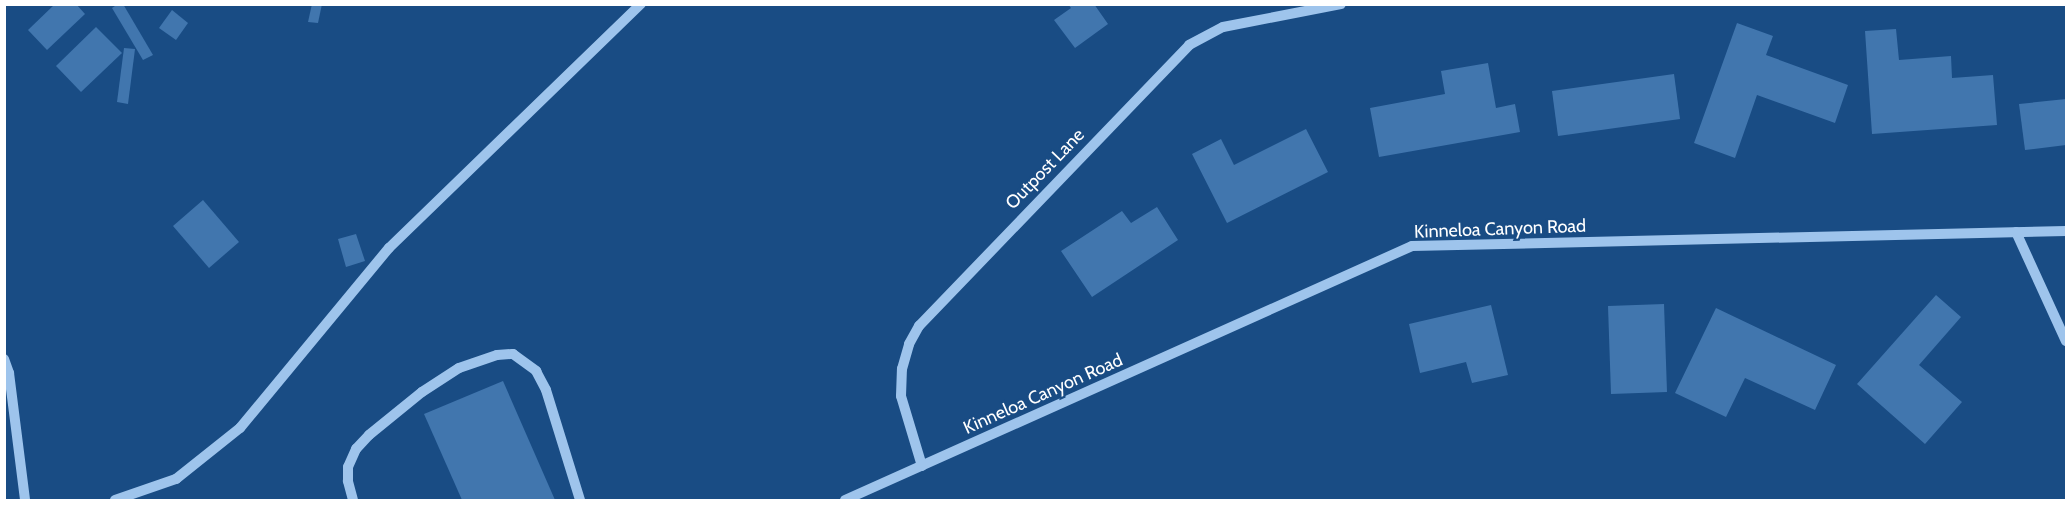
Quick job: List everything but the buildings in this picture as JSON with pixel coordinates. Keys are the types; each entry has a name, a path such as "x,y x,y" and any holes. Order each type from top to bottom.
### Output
{"street":[{"path":"116,501 176,479 240,428 389,248 641,4"},
{"name":"Outpost Lane","path":"922,466 901,396 902,369 909,344 919,326 1189,45 1223,27 1341,4"},
{"name":"Kinneloa Canyon Road","path":"845,501 1412,246 2067,231"},
{"path":"2016,232 2067,341"},
{"path":"353,501 348,481 348,467 356,449 369,435 423,392 459,368 496,355 513,354 536,371 546,390 580,501"},
{"path":"4,359 9,373 25,501"}]}
